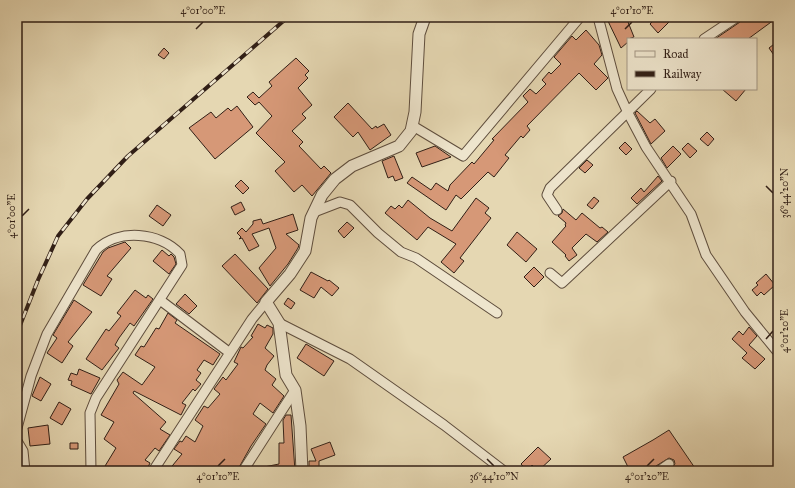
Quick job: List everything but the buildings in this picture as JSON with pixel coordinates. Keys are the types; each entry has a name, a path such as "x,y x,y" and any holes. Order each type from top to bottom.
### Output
{"street":[{"path":"153,471 230,353 266,302 290,274 305,251 311,218 322,195 335,179 352,166 399,146 406,139 413,126 419,34 425,17"},
{"path":"413,126 463,156 580,17"},
{"path":"598,17 617,89 646,147 671,181 691,214 706,255 745,312 776,350 778,348"},
{"path":"706,38 737,17"},
{"path":"557,210 547,195 550,188 585,152 628,113 650,90"},
{"path":"550,273 562,283 671,181"},
{"path":"314,212 340,202 350,205 378,233 401,252 416,258 497,313"},
{"path":"17,428 31,376 47,334 92,256 101,245 114,238 144,236 167,244 178,252 183,259 182,265 96,398 90,413 91,471"},
{"path":"160,300 230,353"},
{"path":"266,302 279,323 286,375 295,390 300,426 302,471"},
{"path":"279,323 350,359 444,425 503,471"},
{"path":"243,471 295,390"},
{"path":"17,441 23,451 25,471"},
{"path":"659,471 669,464"}],"railway":[{"path":"17,333 38,280 58,236 87,199 128,156 288,17"}]}
